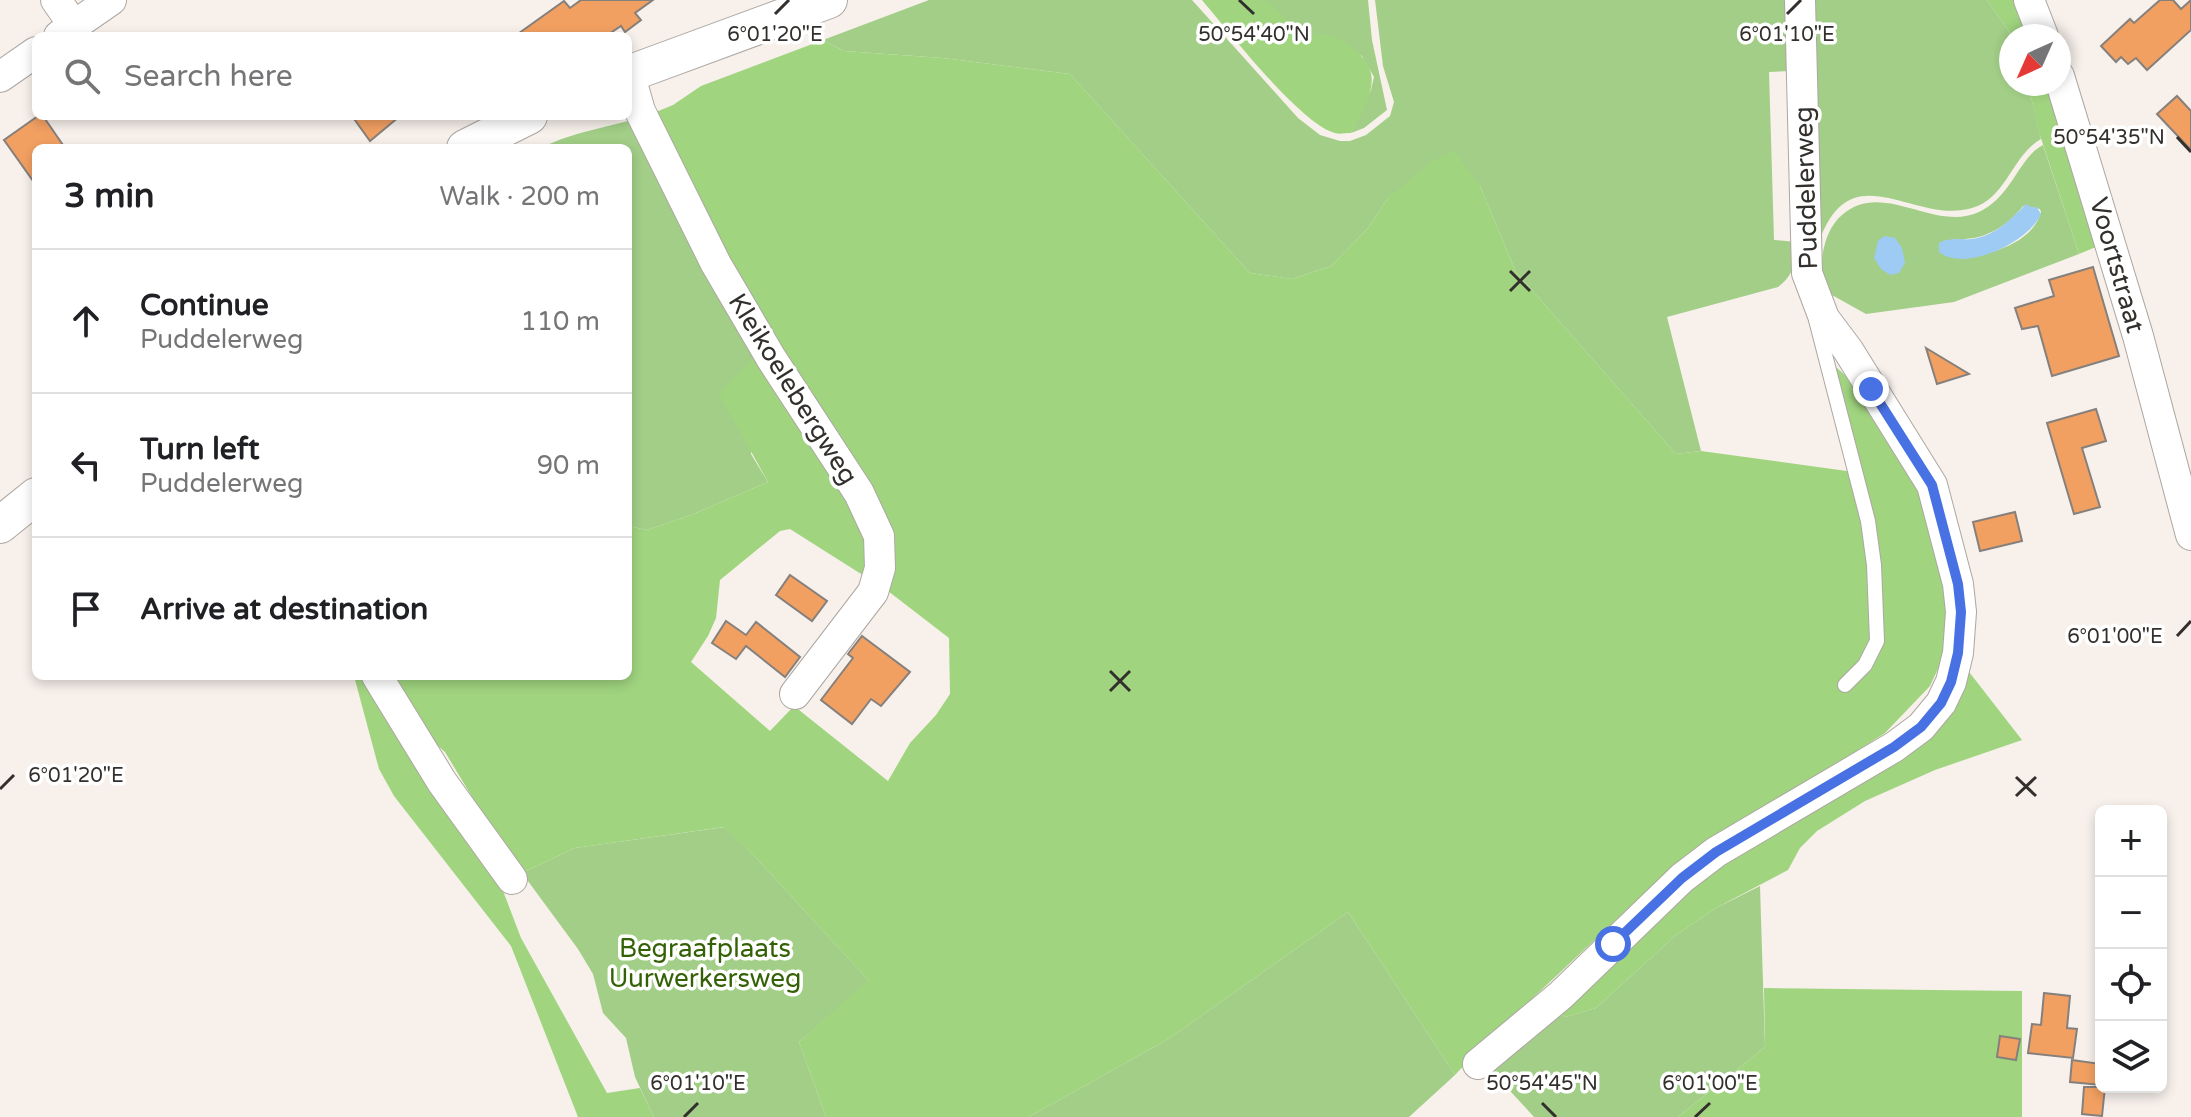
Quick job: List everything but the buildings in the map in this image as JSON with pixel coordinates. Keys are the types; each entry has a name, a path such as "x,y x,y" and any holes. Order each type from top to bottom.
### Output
{"street":[{"path":"56,0 66,31 111,0"},
{"name":"Puddelerweg","path":"1478,1064 1561,995 1682,878 1716,852 1894,747 1921,727 1941,703 1951,682 1958,653 1961,612 1958,584 1932,485 1848,350 1824,318 1807,273 1800,0"},
{"path":"2029,0 2038,24"},
{"path":"632,72 813,2"},
{"path":"0,77 32,55"},
{"name":"Kleikoelebergweg","path":"632,86 640,111 716,264 771,358 859,493 879,536 880,568 873,592 795,694"},
{"name":"Voortstraat","path":"2065,96 2129,306 2191,535"},
{"path":"473,144 521,120"},
{"path":"0,525 32,499"},
{"path":"379,680 442,782 512,879"}],"lane":[{"path":"1807,273 1808,288 1868,521 1874,565 1877,641 1865,665 1845,685"}],"green space":[{"path":"929,0 1192,0 1298,118 1320,135 1350,141 1366,135 1390,116 1394,102 1383,66 1375,0 1789,0 1790,71 1769,72 1774,240 1796,242 1793,267 1778,287 1667,317 1701,451 1676,454 1516,272 1480,186 1388,198 1368,228 1331,266 1292,279 1250,273 1070,74 943,58 844,51 823,40"},
{"path":"1202,0 1263,0 1275,7 1300,32 1310,36 1327,35 1353,48 1365,61 1372,81 1367,101 1351,133 1332,132 1301,111"},
{"path":"1263,0 1368,0 1372,40 1387,110 1364,128 1351,133 1374,77 1362,56 1303,35"},
{"path":"1808,0 1987,0 2004,24 1999,24 1999,96 2031,96 2041,139 2031,146 2002,186 1984,203 1949,211 1883,197 1863,196 1845,203 1829,220 1816,251"},
{"path":"1987,0 2014,0 2025,24 2004,24"},
{"path":"823,40 844,51 943,58 1070,74 1250,273 1292,279 1331,266 1368,228 1388,198 1432,161 1454,151 1480,186 1516,272 1676,454 1701,451 1861,473 1836,367 1858,387 1931,510 1947,574 1949,645 1930,686 1885,733 1668,871 1487,1041 1455,1075 1348,912 1170,1038 1029,1117 826,1117 799,1042 868,980 760,862 724,827 575,848 522,873 510,860 445,752 419,729 388,680 632,680 632,527 647,530 768,482 719,394 760,351 651,114 673,105 701,86","holes":["790,529 888,591 949,638 950,694 936,715 910,743 888,781 794,706 770,731 691,662 716,618 720,580 780,531"]},
{"path":"2031,96 2056,96 2103,244 2079,254 2039,132"},
{"path":"651,114 760,352 751,454 768,482 647,530 632,527 632,144 551,144"},
{"path":"2043,145 2079,254 1954,302 1866,314 1823,290 1818,262 1822,259 1830,230 1842,215 1858,205 1874,202 1944,216 1962,217 1979,212 2000,197","holes":["2023,206 2040,209 2036,223 2019,240 1997,250 1961,259 1954,239 1975,238 1993,232"]},
{"path":"1966,668 2022,740 1935,770 1865,801 1817,831 1800,848 1788,870 1716,908 1675,936 1596,1008 1566,1017 1554,1013 1702,877 1845,792"},
{"path":"355,680 365,680 380,711 500,883 521,938 607,1093 640,1088 654,1117 578,1117 511,946 394,796 379,769"},
{"name":"Begraafplaats Uurwerkersweg","path":"725,827 869,981 799,1042 826,1117 654,1117 635,1077 626,1038 603,1013 593,974 522,873 575,848"},
{"path":"1760,886 1765,1047 1678,1117 1534,1117 1489,1068 1554,1013 1566,1017 1596,1008 1675,936 1716,908"},
{"path":"1348,912 1455,1075 1409,1117 1029,1117 1170,1038"},
{"path":"1764,988 2022,991 2022,1117 1678,1117 1765,1047"}],"water":[{"path":"2026,204 2033,208 2036,206 2041,214 2024,235 2010,244 1980,257 1964,259 1950,258 1939,252 1939,243 1943,241 1972,239 1995,231"},
{"path":"1884,236 1895,238 1902,248 1905,263 1899,273 1890,275 1881,269 1874,258 1878,241"}],"route":[{"path":"1613,944 1682,878 1716,852 1894,747 1921,727 1941,703 1951,682 1958,653 1961,612 1958,584 1932,485 1871,389"}]}
